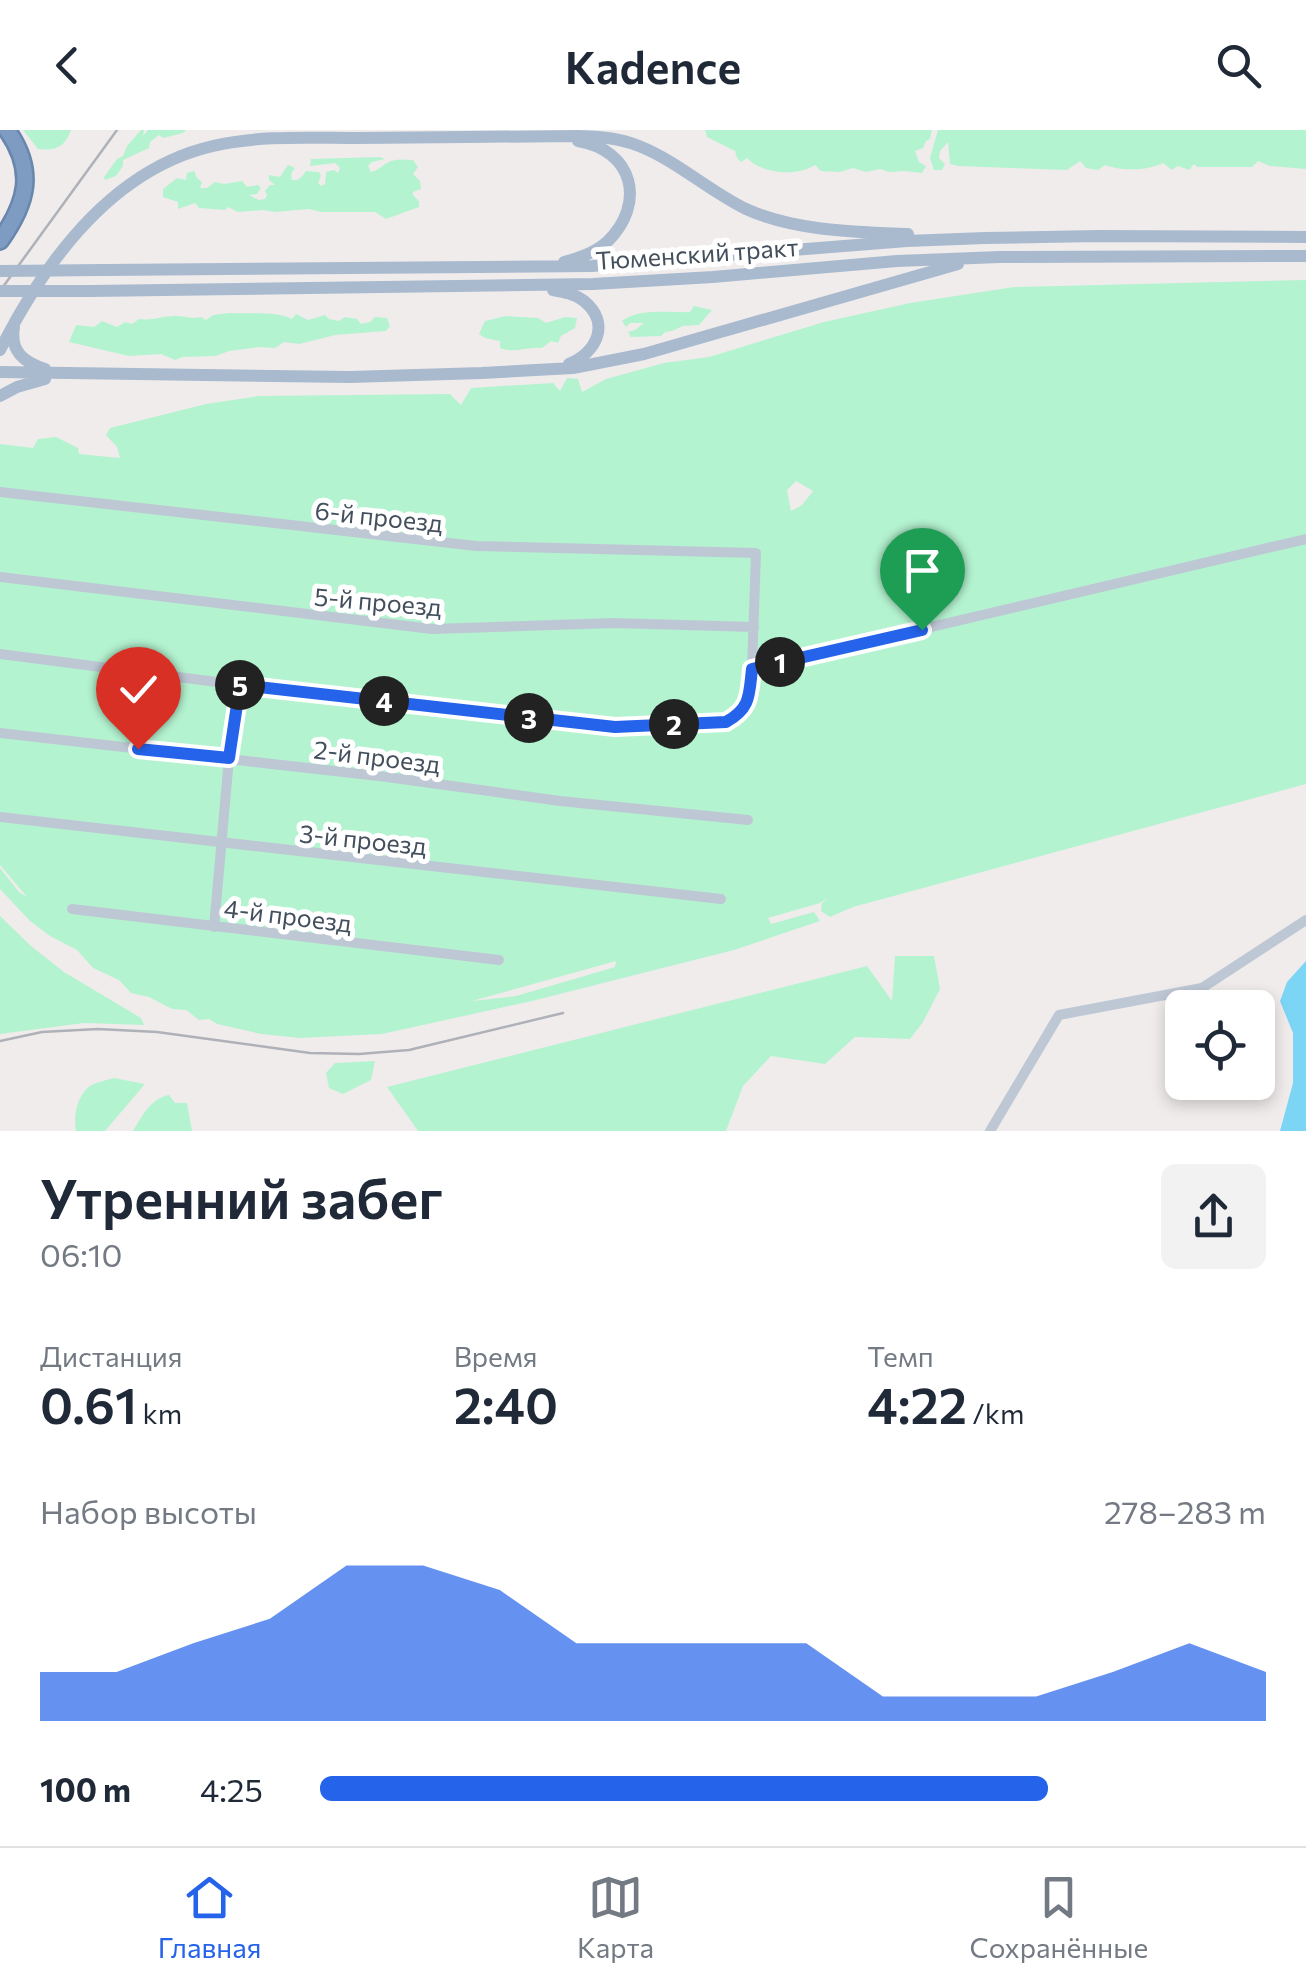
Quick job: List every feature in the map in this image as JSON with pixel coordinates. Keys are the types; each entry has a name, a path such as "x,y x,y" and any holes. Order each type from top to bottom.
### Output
{"highway":[{"path":"0,241 20,210 25,182 21,155 7,130"}],"main road":[{"path":"533,266 583,257 597,250 622,222 631,194 628,176 615,157 589,143 546,136"},
{"path":"0,350 34,289 74,236 110,200 146,173 187,154 230,142 284,138 598,136 639,146 746,209 784,221 860,232 985,238"},
{"name":"Тюменский тракт","path":"0,271 592,266 985,238 1306,237"},
{"path":"0,372 350,377 573,368 644,354 930,271 1000,256"},
{"name":"Тюменский тракт","path":"0,291 533,286 1000,256 1306,256"},
{"path":"533,286 576,296 592,310 598,325 598,336 588,354 567,365 542,370"},
{"path":"16,319 13,336 19,356 42,369 72,374"},
{"path":"0,396 30,382 72,374"}],"street":[{"name":"6-й проезд","path":"0,492 476,546 756,553 754,628"},
{"path":"752,669 1306,539"},
{"name":"5-й проезд","path":"0,577 432,629 612,623 754,628"},
{"path":"0,654 615,727 726,722 740,714 748,700 754,628"},
{"path":"214,927 229,758 240,685"},
{"name":"2-й проезд","path":"0,733 387,777 560,802 748,820"},
{"name":"3-й проезд","path":"0,817 721,899"},
{"name":"4-й проезд","path":"72,909 499,960"},
{"path":"990,1131 1059,1014 1202,988 1306,920"}],"green space":[{"path":"23,130 71,130 63,144 38,149"},
{"path":"141,130 143,136 148,130 186,130 163,138 159,135 149,148 123,160 116,176 105,180 104,177"},
{"path":"705,130 932,130 923,148 915,151 919,162 926,166 922,173 880,169 866,172 853,168 821,171 815,165 789,172 770,170 747,158 741,162 735,151 707,137"},
{"path":"938,130 1306,130 1306,169 1258,161 1252,167 1194,164 1189,170 1178,166 1172,170 1163,163 1134,169 1105,165 1098,170 1086,168 1080,161 1067,170 958,166 950,164 948,142 940,151 939,158 945,164 942,170 934,170 930,158"},
{"path":"311,159 385,159 368,166 371,172 393,160 413,160 418,167 413,174 421,189 413,195 419,207 386,219 375,212 238,212 228,207 199,208 195,203 178,209 178,202 163,197 163,189 177,178 186,180 187,173 194,171 202,182 200,188 215,182 242,181 247,187 261,188 257,194 249,195 265,199 265,191 275,185 269,175 280,177 288,165 295,168 292,180 306,171 319,172 321,186 325,184 326,172 338,173 340,168 335,163 310,166"},
{"path":"1306,280 1306,784 853,907 830,917 821,911 827,898 768,918 771,924 814,912 820,921 734,950 382,1034 300,1038 199,1020 186,1010 172,1009 131,993 119,980 93,968 77,950 30,921 0,889 0,868 27,897 0,865 0,444 33,448 38,439 56,437 78,448 79,454 120,458 117,447 106,435 110,428 206,404 259,396 450,394 461,405 471,388 553,383 560,391 567,378 578,379 582,392 606,379 664,363 709,357 824,322 910,303 1014,287","holes":["796,481 813,491 791,511 787,490","616,961 615,967 516,996 472,1001"]},
{"path":"694,306 712,310 699,325 683,326 661,336 631,337 628,332 644,323 630,323 626,327 622,321 646,313 690,312"},
{"path":"230,313 292,319 296,314 308,320 325,315 339,321 345,317 357,319 361,324 375,317 387,318 390,326 386,331 175,360 161,354 129,356 69,342 76,325 94,327 102,321 117,327 139,319 175,316 206,320"},
{"path":"506,316 538,318 546,323 577,318 575,328 561,336 558,343 510,350 500,348 500,341 479,334 485,321"},
{"path":"0,916 64,972 141,1018 144,1025 84,1023 0,1034"},
{"path":"895,956 934,956 940,989 910,1039 855,1037 825,1064 771,1056 743,1086 726,1131 418,1131 387,1087 867,966 892,1001"},
{"path":"375,1061 371,1080 343,1094 329,1088 326,1073 335,1063"},
{"path":"114,1078 145,1084 105,1131 76,1131 82,1095 93,1085"},
{"path":"169,1095 175,1103 187,1103 192,1131 133,1131 152,1104"}],"water":[{"path":"1306,961 1306,1131 1280,1131 1293,1083 1293,1033 1280,1001 1287,982"}],"railway":[{"path":"0,291 117,130"},
{"path":"0,1041 42,1032 98,1029 157,1032 310,1053 359,1054 409,1050 563,1013"}],"route":[{"path":"138,749 229,758 240,685 615,727 726,722 740,714 748,700 752,669 922,630"}]}
